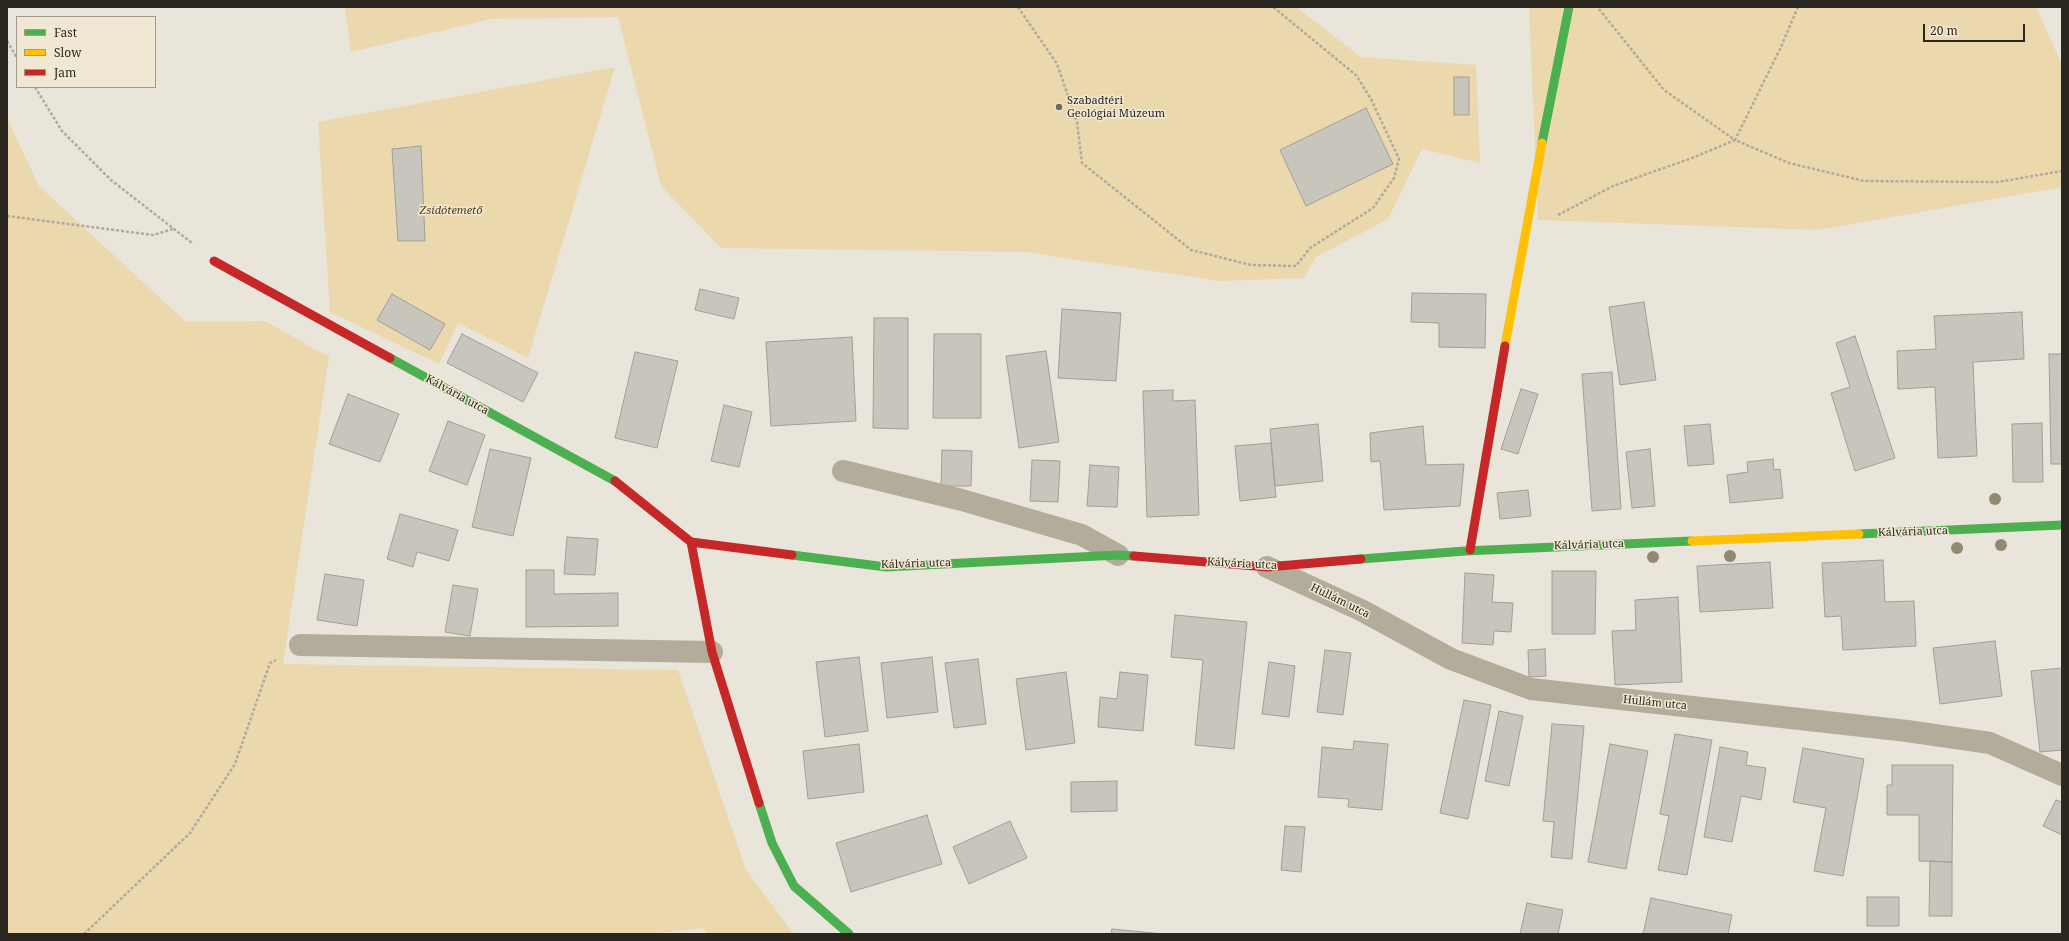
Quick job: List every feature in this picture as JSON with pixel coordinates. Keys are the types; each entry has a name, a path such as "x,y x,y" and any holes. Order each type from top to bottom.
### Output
{"street":[{"path":"1470,550 1525,231 1569,7"},
{"name":"Kálvária utca","path":"214,261 616,482 692,542 886,567 1118,555 1267,567 1470,550 2062,525"},
{"name":"Kálvária utca","path":"843,471 962,500 1074,533 1118,555"},
{"path":"692,542 712,652 772,843 794,886 848,934"},
{"name":"Hullám utca","path":"1267,567 1361,610 1451,659 1531,689 1907,731 1990,743 2062,774"},
{"path":"300,645 712,652"}],"path":[{"path":"1018,7 1057,64 1077,122 1082,163 1191,250 1251,265 1296,266 1310,248 1373,208 1394,178 1399,159 1371,99 1356,75 1273,7"},
{"path":"1598,7 1664,90 1735,140 1789,163 1864,181 1998,182 2062,171"},
{"path":"1525,231 1613,186 1692,158 1735,140 1780,49 1798,7"},
{"path":"7,41 16,56"},
{"path":"36,88 62,131 111,180 214,261"},
{"path":"7,216 153,235 173,229"},
{"path":"84,934 190,833 235,764 270,663 300,645"}],"green space":[{"name":"Szabadtéri Geológiai Múzeum","path":"345,7 1296,7 1361,57 1476,65 1480,163 1422,149 1388,219 1316,257 1304,278 1219,281 1025,252 721,248 661,186 618,17 491,19 351,52"},
{"path":"1529,7 2036,7 2062,65 2062,187 1819,230 1538,220"},
{"name":"Zsidótemető","path":"615,67 528,358 458,323 439,364 330,312 318,122"},
{"path":"7,118 39,186 186,322 265,321 329,357 283,664 678,670 746,870 794,934 708,934 702,928 652,934 7,934"}],"building":[{"path":"1454,77 1469,77 1469,115 1454,115"},
{"path":"1366,108 1393,164 1306,206 1280,150"},
{"path":"421,146 425,241 398,241 392,149"},
{"path":"700,289 739,298 734,319 695,310"},
{"path":"1412,293 1486,294 1485,348 1439,347 1439,323 1411,322"},
{"path":"392,294 445,324 430,350 377,320"},
{"path":"1644,302 1656,380 1620,385 1609,307"},
{"path":"1062,309 1121,313 1116,381 1058,378"},
{"path":"2022,312 2024,359 1973,362 1977,456 1938,458 1935,387 1898,389 1897,351 1936,349 1934,316"},
{"path":"874,318 908,318 908,429 873,428"},
{"path":"462,334 538,373 523,402 447,363"},
{"path":"934,334 981,334 981,418 933,418"},
{"path":"1855,336 1895,458 1855,471 1831,393 1850,387 1836,343"},
{"path":"852,337 856,421 771,426 766,342"},
{"path":"1046,351 1059,442 1019,448 1006,356"},
{"path":"635,352 678,361 657,448 615,438"},
{"path":"2049,354 2062,354 2062,464 2051,464"},
{"path":"1612,372 1621,509 1592,511 1582,374"},
{"path":"1521,389 1538,394 1518,454 1501,449"},
{"path":"1173,390 1173,401 1195,400 1199,515 1147,517 1143,391"},
{"path":"348,394 399,414 380,462 329,444"},
{"path":"724,405 752,412 739,467 711,461"},
{"path":"448,421 485,435 467,485 429,471"},
{"path":"2042,423 2043,482 2013,482 2012,424"},
{"path":"1318,424 1323,481 1275,486 1270,429"},
{"path":"1710,424 1714,464 1688,466 1684,426"},
{"path":"1423,426 1426,465 1464,464 1460,506 1384,510 1380,461 1371,462 1370,433"},
{"path":"1271,443 1276,497 1240,501 1235,446"},
{"path":"490,449 531,458 513,536 472,527"},
{"path":"1650,449 1655,506 1632,508 1626,452"},
{"path":"942,450 972,451 971,486 941,486"},
{"path":"1773,459 1774,470 1780,469 1783,498 1730,503 1727,475 1748,472 1747,462"},
{"path":"1032,460 1060,461 1058,502 1030,501"},
{"path":"1090,465 1119,467 1117,507 1087,506"},
{"path":"1528,490 1531,516 1500,519 1497,493"},
{"path":"400,514 458,530 449,561 417,552 413,567 387,559"},
{"path":"567,537 598,539 595,575 564,574"},
{"path":"1883,560 1885,602 1914,601 1916,646 1843,650 1841,616 1825,617 1822,563"},
{"path":"1770,562 1773,608 1700,612 1697,566"},
{"path":"526,570 554,570 554,594 618,593 618,626 526,627"},
{"path":"1552,571 1596,571 1595,634 1552,634"},
{"path":"1465,573 1494,575 1492,602 1513,603 1511,632 1494,631 1493,645 1462,643"},
{"path":"325,574 364,580 357,626 317,620"},
{"path":"453,585 478,589 470,636 445,632"},
{"path":"1678,597 1682,682 1615,685 1612,631 1636,630 1635,600"},
{"path":"1175,615 1247,622 1234,749 1195,745 1203,660 1171,657"},
{"path":"1995,641 2002,696 1940,704 1933,648"},
{"path":"1545,649 1546,676 1529,677 1528,650"},
{"path":"1325,650 1351,653 1343,715 1317,712"},
{"path":"859,657 868,731 825,737 816,662"},
{"path":"932,657 938,712 887,718 881,663"},
{"path":"978,659 986,724 954,728 945,663"},
{"path":"1269,662 1295,666 1289,717 1262,714"},
{"path":"2062,668 2062,750 2040,752 2031,671"},
{"path":"1066,672 1075,743 1026,750 1016,679"},
{"path":"1120,672 1148,675 1143,731 1098,727 1100,697 1117,699"},
{"path":"1464,700 1491,705 1468,819 1440,813"},
{"path":"1499,711 1523,716 1509,786 1485,781"},
{"path":"1552,724 1584,726 1572,859 1551,857 1554,822 1543,821"},
{"path":"1675,734 1712,740 1687,875 1658,870 1669,816 1660,814"},
{"path":"1354,741 1388,744 1382,810 1348,807 1349,799 1318,797 1322,747 1353,750"},
{"path":"859,744 864,792 808,799 803,751"},
{"path":"1610,744 1648,751 1626,869 1588,862"},
{"path":"1720,747 1748,752 1746,765 1766,768 1761,800 1741,796 1732,842 1704,837"},
{"path":"1803,748 1864,759 1843,876 1814,871 1826,808 1793,802"},
{"path":"1892,765 1953,765 1952,862 1919,861 1919,815 1887,815 1887,785 1892,785"},
{"path":"1117,781 1117,811 1071,812 1071,782"},
{"path":"2056,800 2062,802 2062,835 2043,826"},
{"path":"927,815 942,864 851,892 836,843"},
{"path":"1010,821 1027,858 969,884 953,847"},
{"path":"1285,826 1305,827 1301,872 1281,870"},
{"path":"1930,861 1952,862 1952,916 1929,916"},
{"path":"1867,897 1899,897 1899,926 1867,926"},
{"path":"1651,898 1732,915 1728,934 1643,934"},
{"path":"1527,903 1563,910 1558,934 1520,934"},
{"path":"1112,929 1164,934 1111,934"}],"traffic: fast":[{"path":"1542,143 1569,7"},
{"path":"390,358 615,481"},
{"path":"1859,534 2062,525"},
{"path":"1361,559 1465,551 1692,541"},
{"path":"792,555 886,567 1118,555 1134,556"},
{"path":"759,803 772,843 794,886 849,934"}],"traffic: slow":[{"path":"1505,346 1542,143"},
{"path":"1692,541 1859,534"}],"traffic: jam":[{"path":"214,261 390,358"},
{"path":"1470,550 1505,346"},
{"path":"615,481 691,542 792,555"},
{"path":"691,542 712,652 759,803"},
{"path":"1134,556 1267,567 1361,559"}],"place":[{"name":"Szabadtéri Geológiai Múzeum","path":"1059,107"}]}
